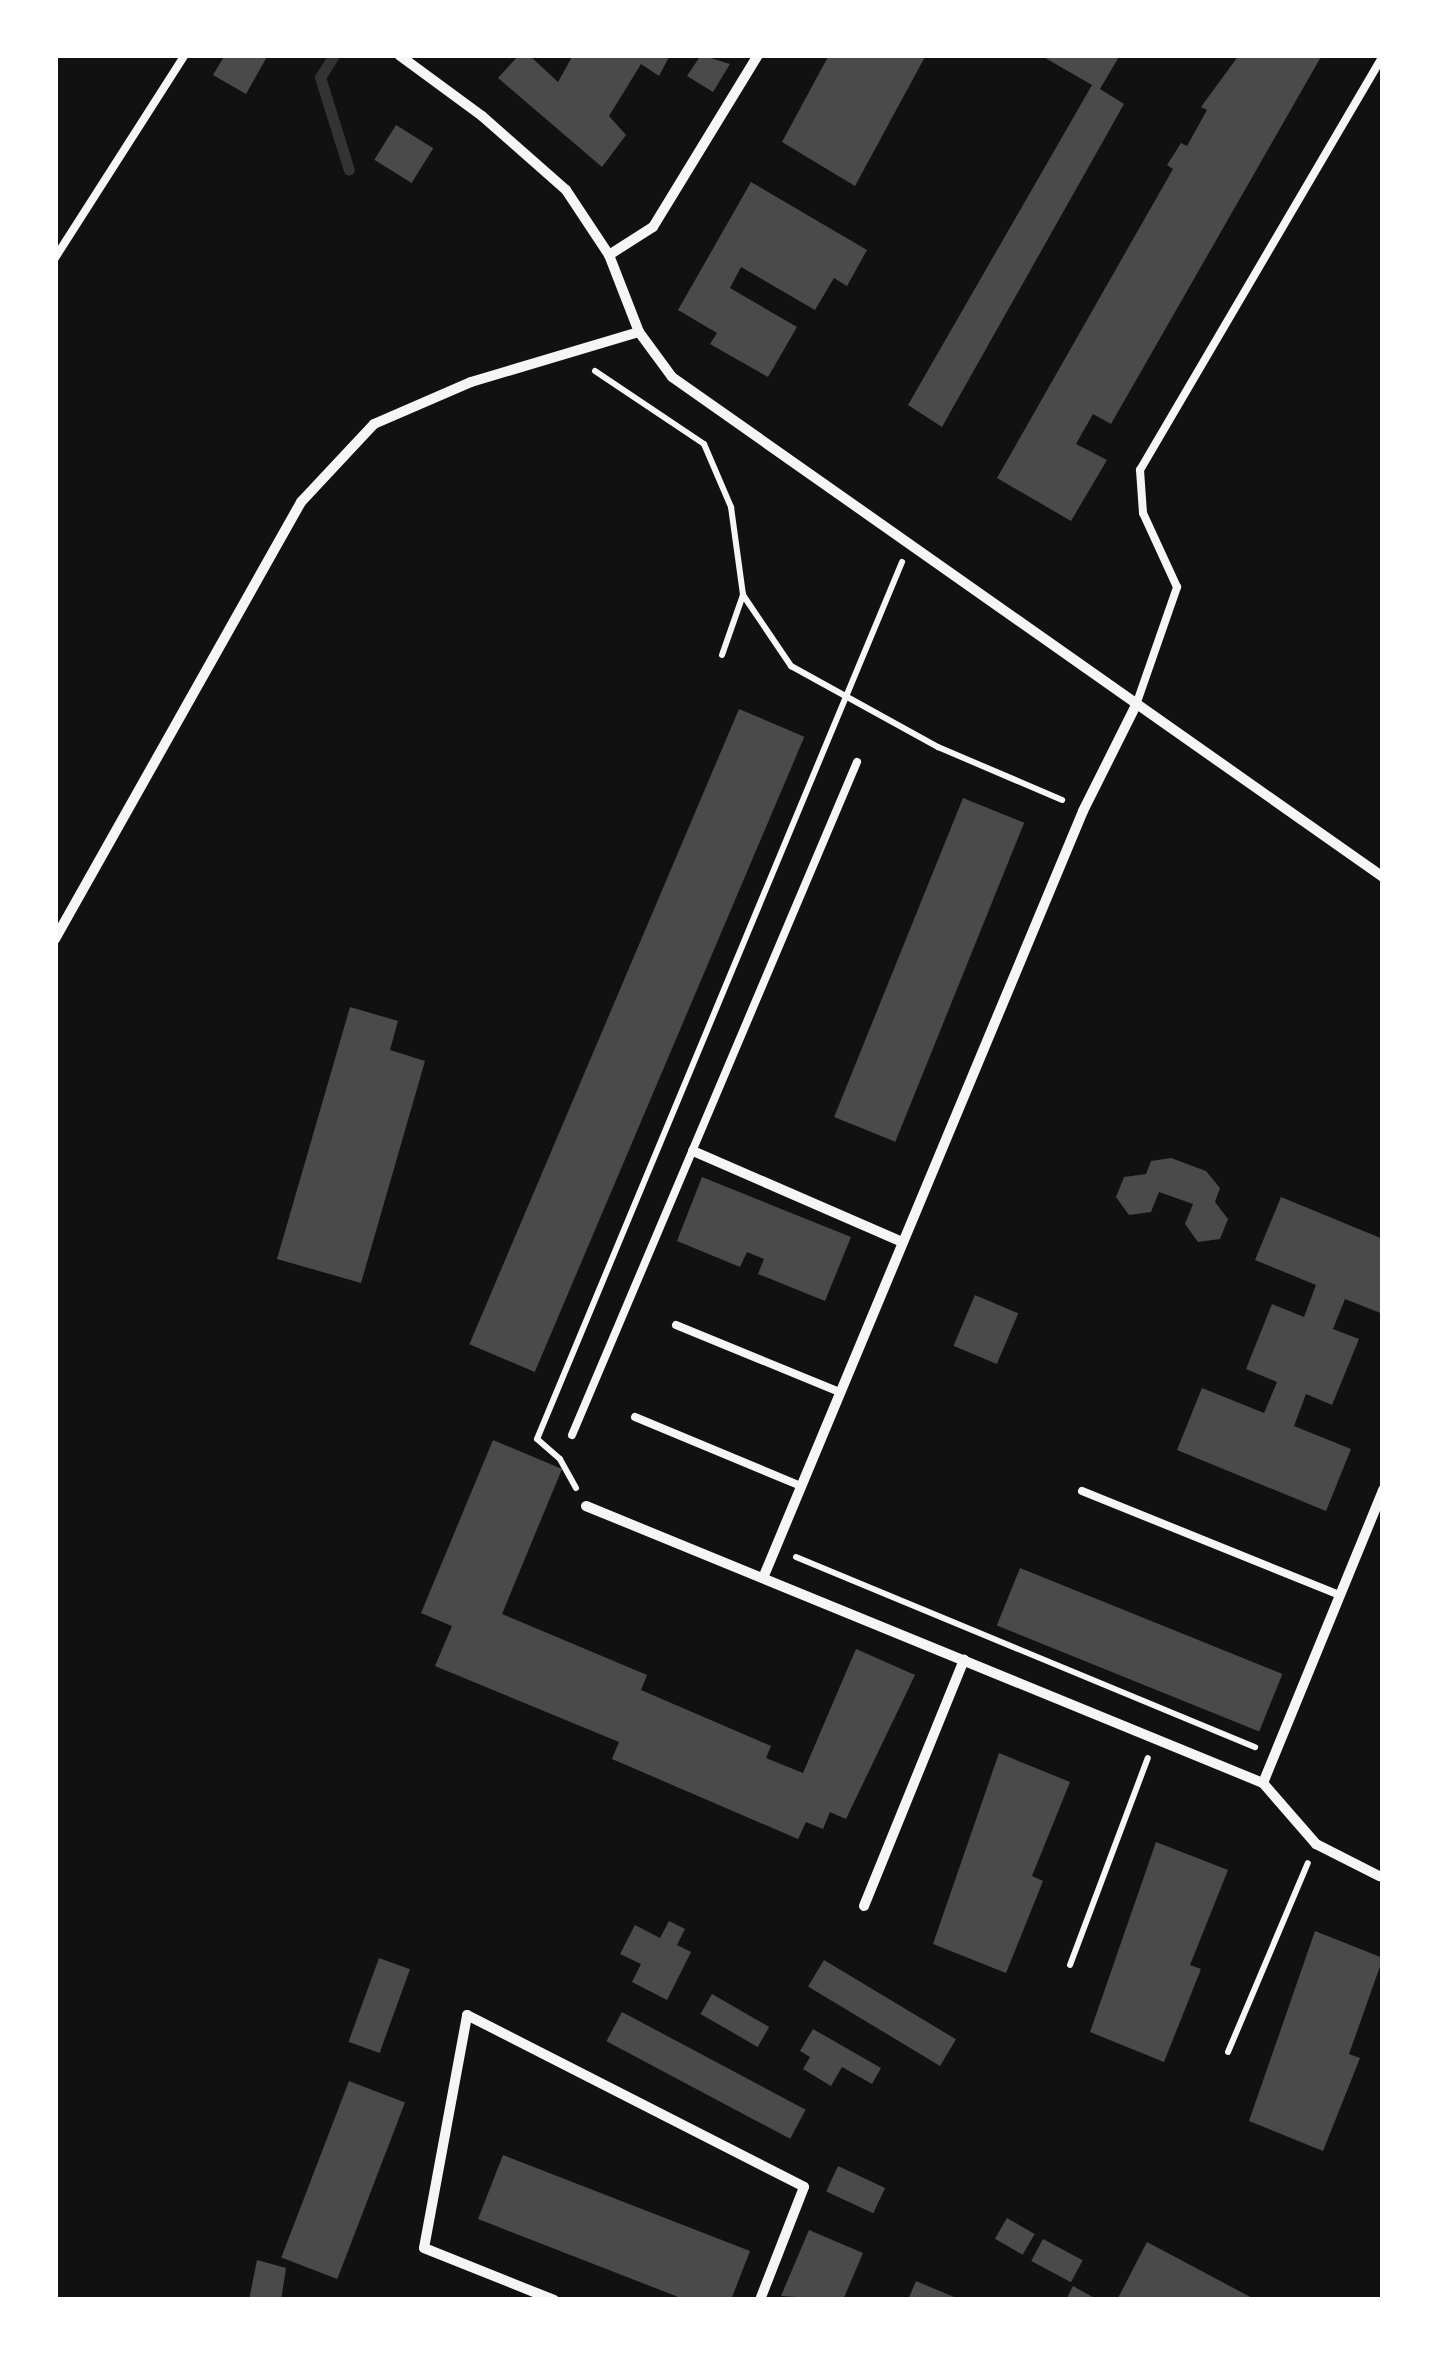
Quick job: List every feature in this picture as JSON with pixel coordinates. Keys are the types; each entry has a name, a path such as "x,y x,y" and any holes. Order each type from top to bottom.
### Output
{"street":[{"path":"398,55 530,155 566,190 609,254 639,332 658,362 693,394 1383,877"},
{"path":"609,254 653,227 758,55"},
{"path":"55,939 301,502 374,424 470,382 574,355 639,332"},
{"path":"763,1578 900,1240 1083,811 1136,704"},
{"path":"693,1152 900,1240"},
{"path":"1263,1783 1383,1490"},
{"path":"586,1506 1263,1783 1316,1844 1378,1876"},
{"path":"864,1906 964,1660"},
{"path":"554,2300 424,2248 467,2014 804,2187 760,2300"}],"lane":[{"path":"55,258 184,55"},
{"path":"1136,704 1177,586 1143,514 1140,470 1383,55"},
{"path":"572,1436 857,762"},
{"path":"676,1325 838,1392"},
{"path":"635,1417 800,1486"},
{"path":"1082,1490 1340,1595"}],"path":[{"path":"574,355 704,444 731,507 743,595 791,666 849,703 1083,811"},
{"path":"586,1506 560,1459 537,1440 849,703 908,547"},
{"path":"722,655 743,595"},
{"path":"775,1548 1275,1755"},
{"path":"1070,1966 1155,1738"},
{"path":"1228,2052 1316,1844"}],"building":[{"path":"225,55 268,55 246,94 213,75"},
{"path":"519,55 529,55 558,82 573,55 669,57 659,76 641,64 609,116 626,135 602,167 498,78"},
{"path":"701,55 730,64 713,92 687,76"},
{"path":"829,55 926,55 855,186 782,142"},
{"path":"1040,55 1120,55 1100,89 1124,104 942,427 908,405 1092,85"},
{"path":"1239,55 1322,55 1111,424 1093,414 1076,444 1107,460 1071,521 997,478 1173,169 1167,165 1181,143 1187,146 1207,110 1201,107"},
{"path":"396,125 433,148 412,183 374,160"},
{"path":"751,182 867,250 847,286 834,278 815,310 741,267 730,288 797,327 768,377 710,344 717,333 678,310"},
{"path":"739,709 804,737 535,1372 469,1344"},
{"path":"963,798 1024,823 895,1142 834,1117"},
{"path":"350,1007 398,1021 390,1050 425,1061 361,1283 277,1259"},
{"path":"1171,1158 1206,1171 1220,1188 1215,1202 1228,1219 1220,1239 1198,1242 1185,1224 1193,1204 1159,1192 1151,1212 1129,1215 1116,1197 1124,1177 1146,1174 1151,1161"},
{"path":"702,1177 851,1237 825,1301 758,1274 764,1259 747,1252 740,1267 677,1241"},
{"path":"1281,1197 1383,1239 1383,1314 1345,1299 1333,1329 1359,1339 1332,1405 1306,1394 1294,1426 1351,1449 1326,1511 1177,1450 1202,1388 1264,1413 1277,1382 1246,1369 1272,1304 1304,1317 1316,1285 1255,1260"},
{"path":"975,1295 1018,1313 997,1364 954,1346"},
{"path":"493,1440 562,1469 502,1614 647,1675 641,1690 771,1746 766,1758 803,1773 856,1649 915,1675 846,1819 830,1812 823,1829 806,1822 798,1839 612,1759 619,1742 435,1666 452,1626 421,1613"},
{"path":"1020,1568 1282,1674 1259,1731 997,1625"},
{"path":"999,1753 1070,1782 1032,1876 1043,1881 1006,1973 933,1944"},
{"path":"1156,1842 1228,1870 1190,1965 1201,1969 1164,2062 1090,2032"},
{"path":"669,1921 685,1929 677,1945 691,1952 667,2000 632,1982 641,1964 620,1954 635,1925 660,1938"},
{"path":"1315,1931 1383,1958 1349,2054 1360,2058 1323,2151 1249,2121"},
{"path":"379,1958 410,1969 380,2053 349,2042"},
{"path":"824,1960 956,2039 940,2066 808,1987"},
{"path":"712,1994 769,2027 758,2047 700,2014"},
{"path":"622,2012 806,2110 790,2139 607,2041"},
{"path":"813,2029 881,2068 872,2084 842,2067 831,2086 803,2069 810,2057 800,2051"},
{"path":"349,2081 405,2103 337,2279 281,2257"},
{"path":"503,2155 750,2251 731,2300 686,2300 478,2219"},
{"path":"838,2166 885,2188 873,2213 826,2191"},
{"path":"1007,2218 1035,2234 1023,2255 995,2239"},
{"path":"809,2230 863,2253 843,2300 781,2296"},
{"path":"1043,2239 1083,2260 1071,2282 1031,2261"},
{"path":"1147,2242 1256,2300 1117,2300"},
{"path":"257,2260 286,2268 281,2300 249,2300"},
{"path":"916,2281 961,2300 908,2300"},
{"path":"1073,2286 1098,2300 1066,2300"}],"waterway":[{"path":"334,55 320,77 349,170"}]}
